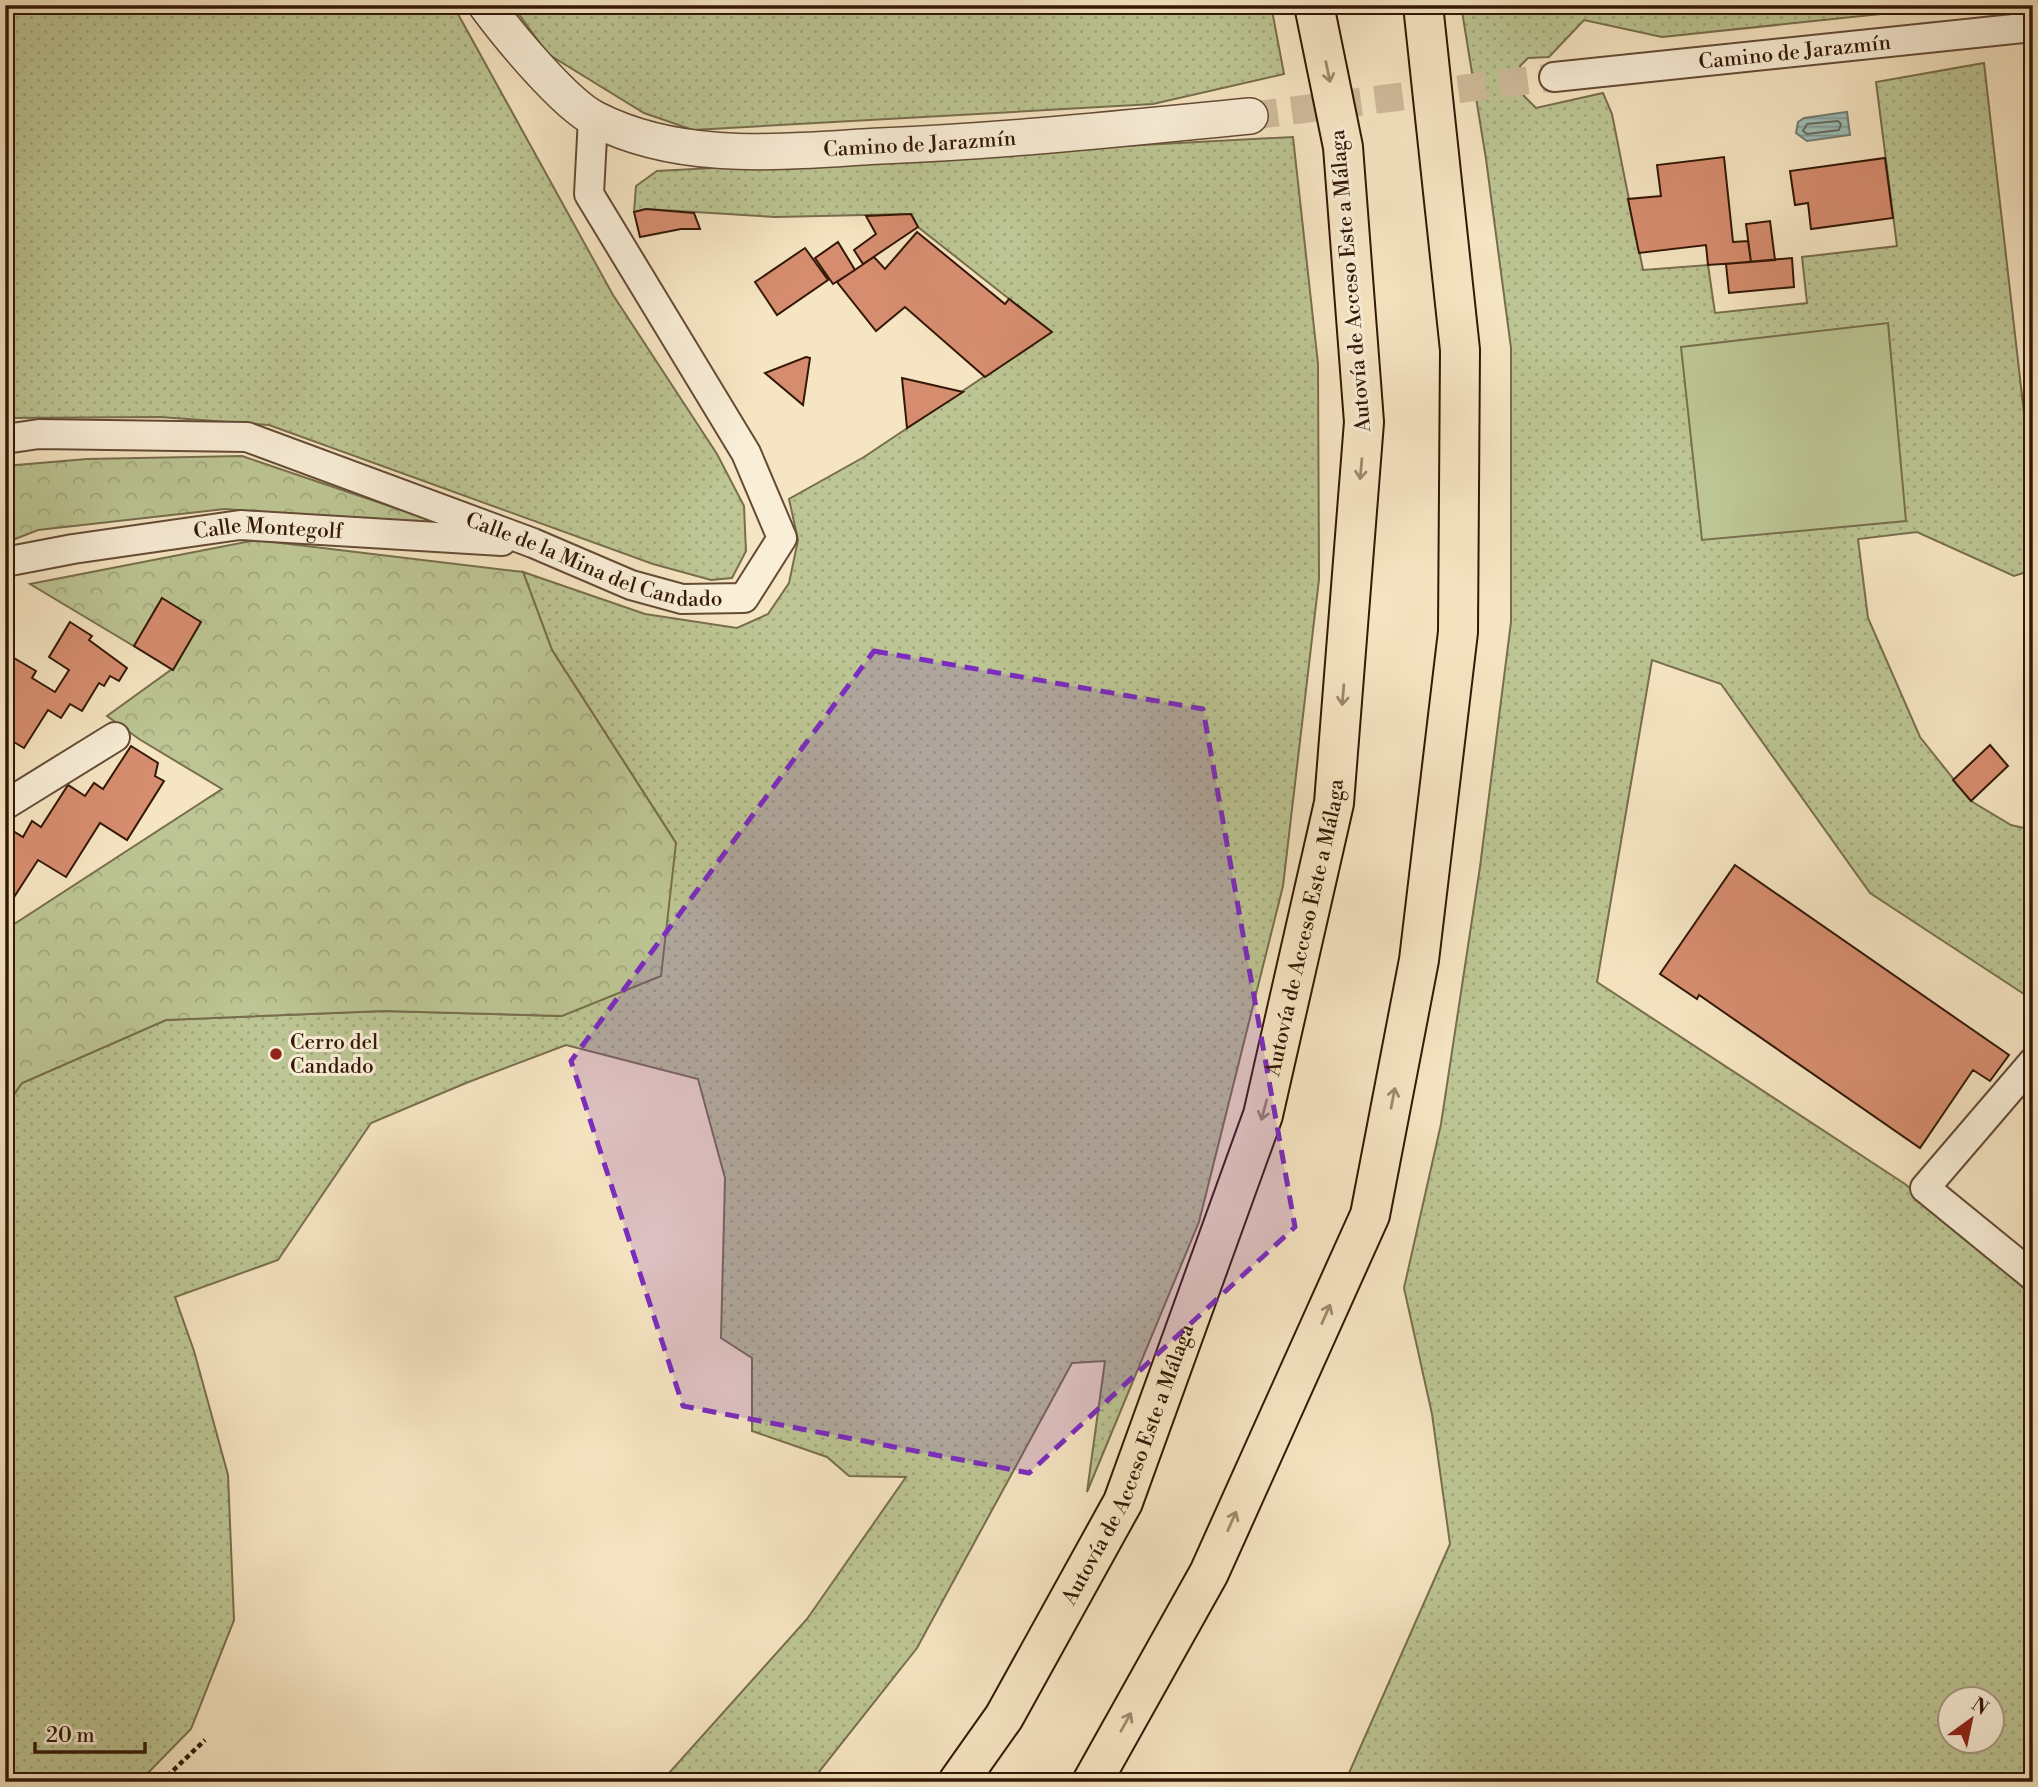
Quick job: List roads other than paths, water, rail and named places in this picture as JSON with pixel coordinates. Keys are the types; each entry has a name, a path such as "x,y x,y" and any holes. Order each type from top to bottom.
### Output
{"highway":[{"name":"Autovía de Acceso Este a Málaga","path":"958,1782 1004,1717 1123,1502 1263,1115 1334,803 1364,422 1343,147 1314,5"},
{"path":"1092,1782 1209,1573 1370,1215 1419,960 1458,632 1461,350 1423,5"}],"street":[{"name":"Camino de Jarazmín","path":"486,5 541,72 593,118 651,142 746,152 990,141 1251,117"},
{"name":"Camino de Jarazmín","path":"1554,77 2033,27"},
{"name":"Calle de la Mina del Candado","path":"5,439 39,434 247,437 533,543 631,585 682,599 744,598 782,538 746,453 589,194 593,118"},
{"name":"Calle Montegolf","path":"5,562 73,549 240,525 533,543"},
{"path":"5,806 115,737"},
{"path":"2033,1062 1925,1188 2033,1276"}],"water":[{"path":"1847,112 1850,135 1807,141 1796,133 1798,122 1804,118"}],"tunnel":[{"path":"1250,116 1554,77"}],"place":[{"name":"Cerro del Candado","path":"276,1054"}]}
